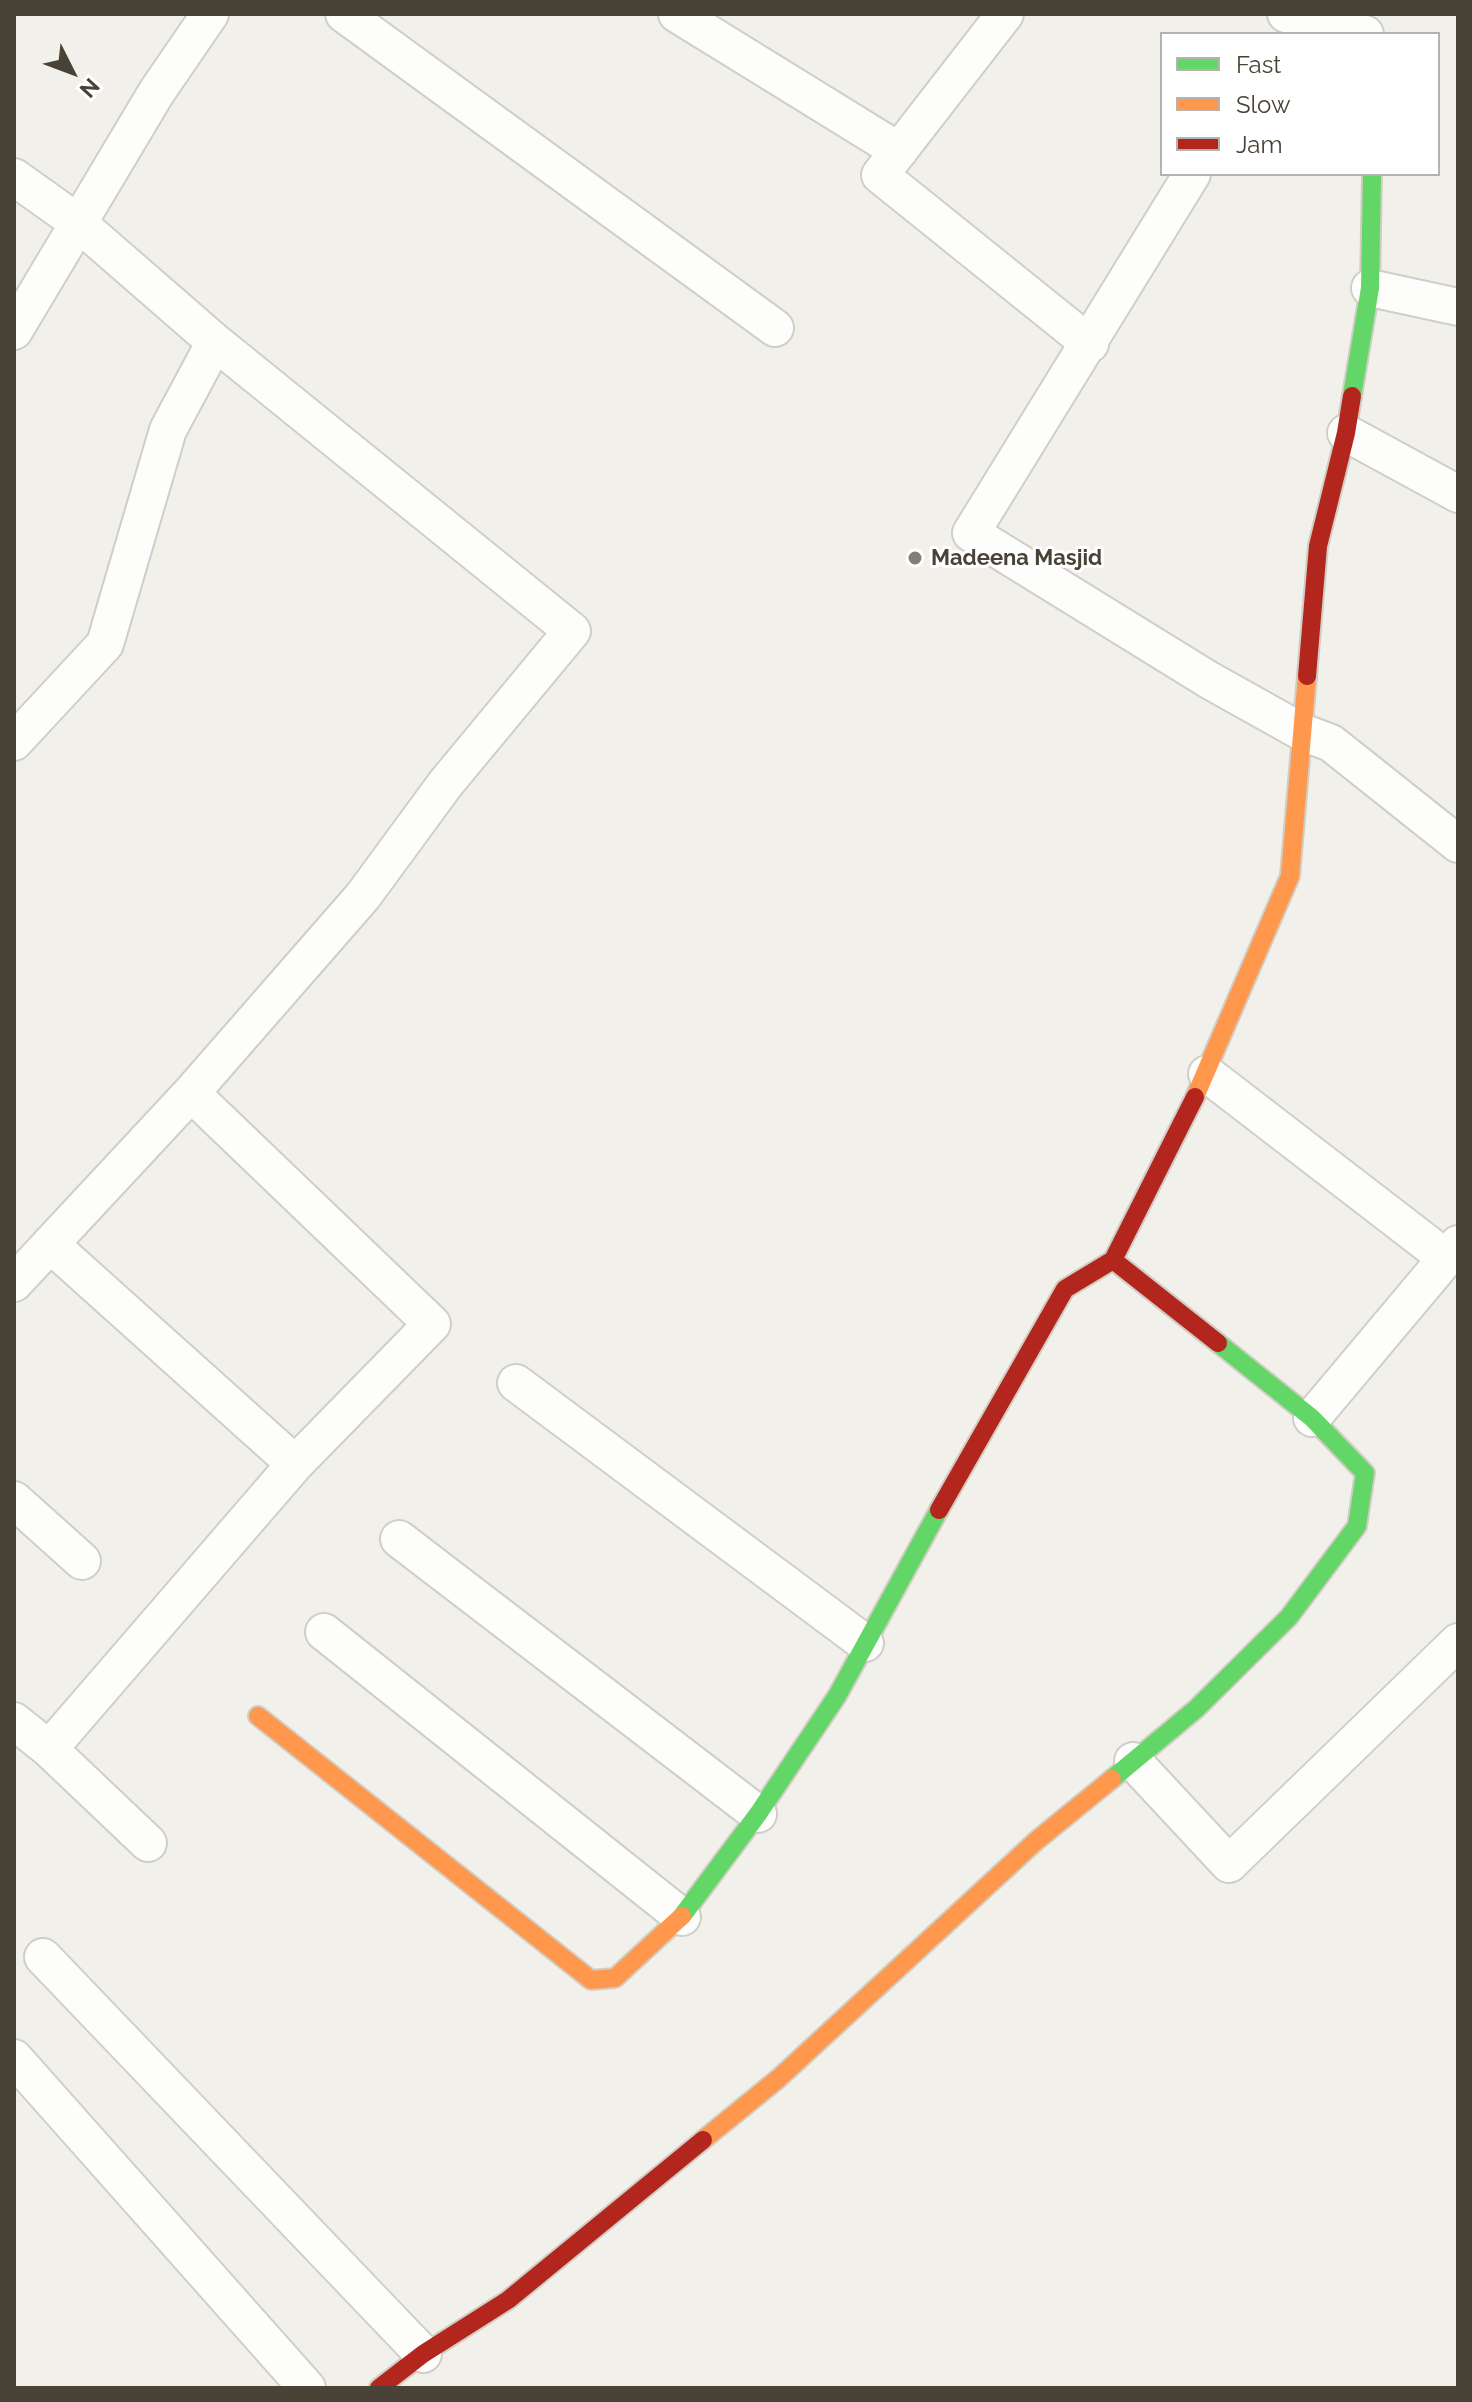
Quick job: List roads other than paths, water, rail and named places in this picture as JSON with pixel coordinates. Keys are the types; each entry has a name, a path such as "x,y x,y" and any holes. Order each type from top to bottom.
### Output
{"street":[{"path":"344,14 775,328"},
{"path":"677,14 899,151"},
{"path":"1005,14 880,175 1090,344"},
{"path":"14,331 199,18"},
{"path":"1284,21 1353,32"},
{"path":"1191,176 971,533 1209,680 1302,732 1331,743 1458,844"},
{"path":"258,1716 591,1980 615,1978 682,1917 758,1814 837,1696 1065,1289 1113,1260 1207,1074 1290,876 1318,546 1346,433 1370,288 1372,176"},
{"path":"14,177 77,222 215,342 572,631 446,783 363,896 191,1093 14,1283"},
{"path":"1370,288 1458,307"},
{"path":"14,742 105,644 168,430 215,342"},
{"path":"1346,433 1458,494"},
{"path":"1207,1074 1452,1251 1312,1418"},
{"path":"49,1749 295,1464 432,1324 191,1093"},
{"path":"50,1244 295,1464"},
{"path":"379,2388 423,2354 508,2300 779,2078 1036,1841 1196,1709 1289,1617 1357,1526 1365,1473 1312,1418 1113,1260"},
{"path":"516,1383 865,1643"},
{"path":"14,1500 82,1561"},
{"path":"399,1539 758,1814"},
{"path":"324,1632 682,1917"},
{"path":"1133,1761 1229,1864 1458,1642"},
{"path":"14,1721 49,1749 148,1843"},
{"path":"43,1957 423,2354"},
{"path":"14,2058 307,2388"}],"place":[{"name":"Madeena Masjid","path":"915,558"}]}
